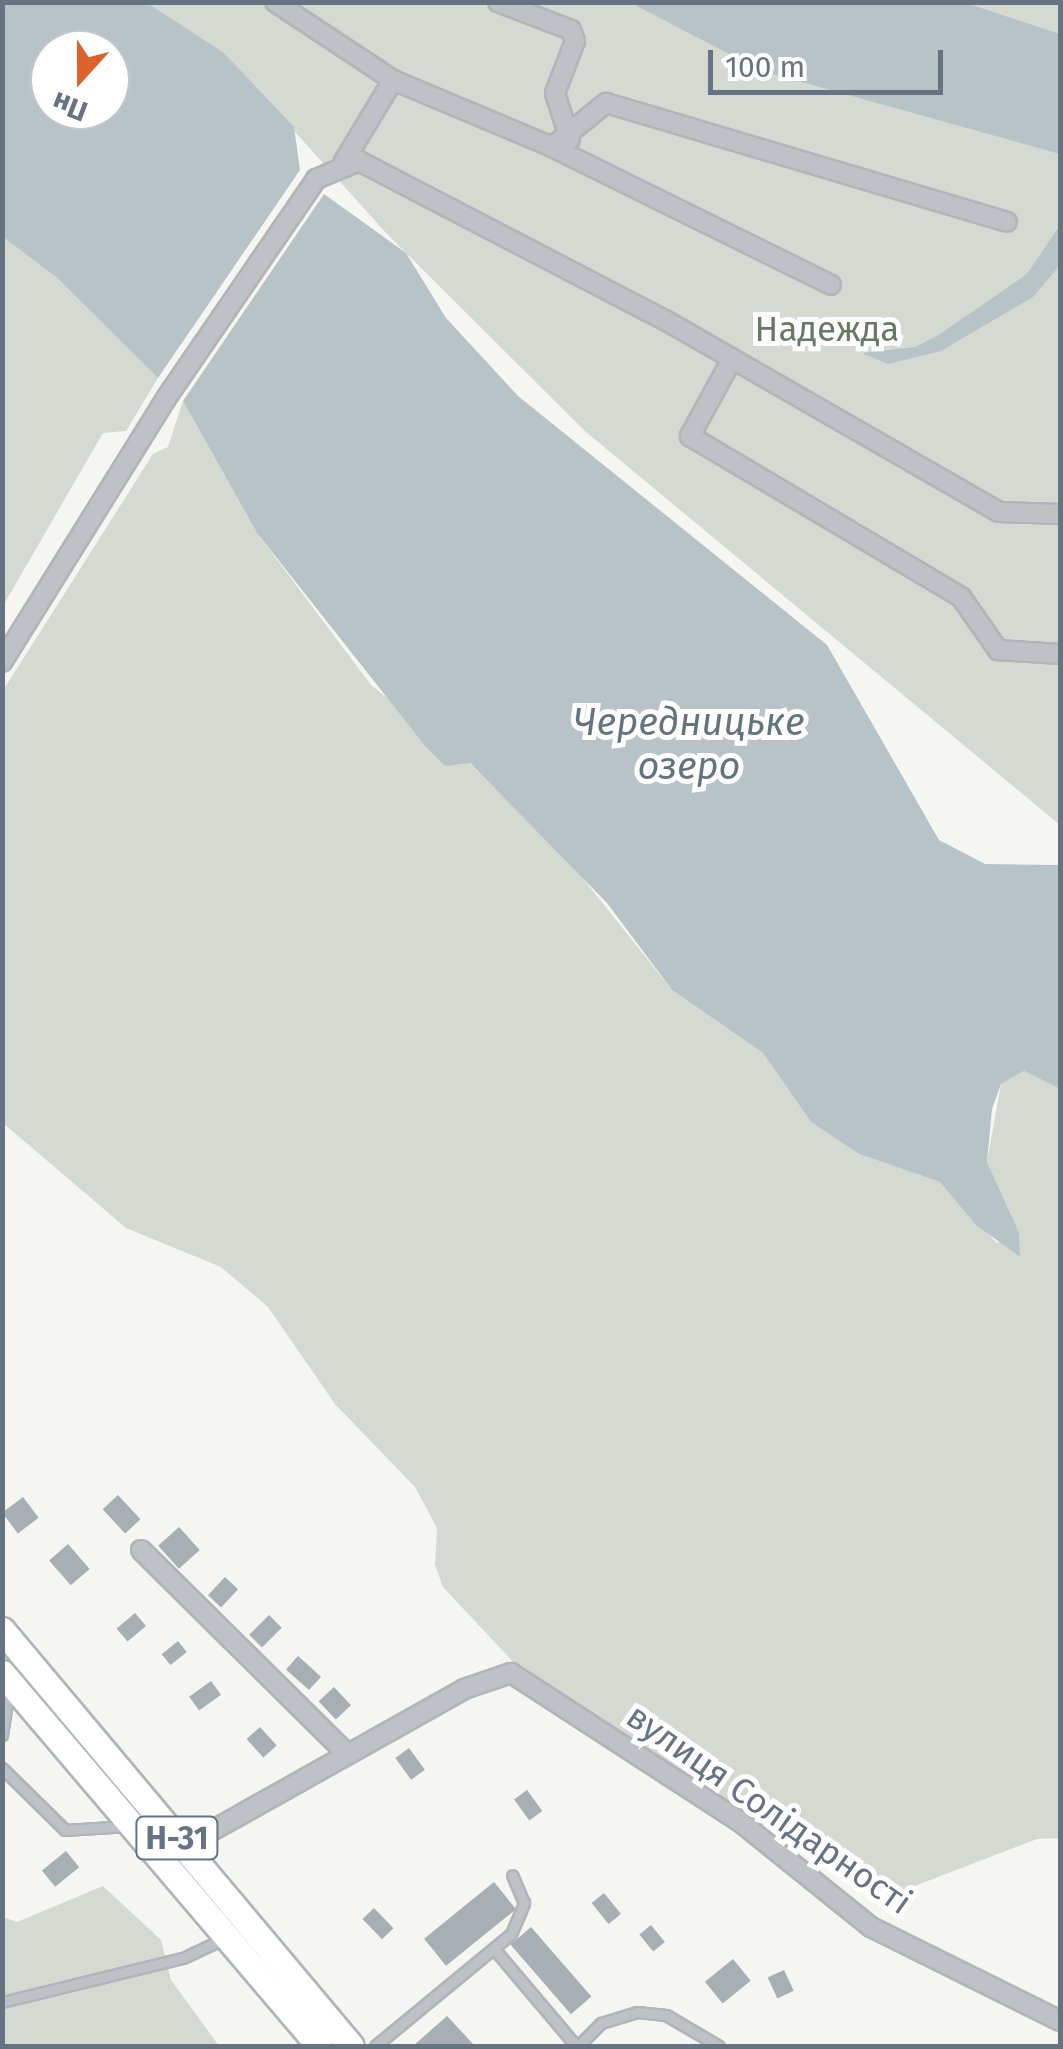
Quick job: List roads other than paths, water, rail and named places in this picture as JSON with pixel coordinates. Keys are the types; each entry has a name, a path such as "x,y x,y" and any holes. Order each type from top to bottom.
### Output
{"main road":[{"name":"Н-31","path":"2,1630 351,2046"},
{"name":"Н-31","path":"6,1677 319,2046"}],"street":[{"path":"274,2 393,80 561,144 831,285"},
{"path":"498,2 572,30 575,41 555,93 561,144"},
{"path":"2,662 188,366 316,180 343,163 393,80"},
{"path":"561,144 606,103 1008,222"},
{"path":"343,163 374,162 999,512 1060,514"},
{"path":"732,360 690,436 961,596 998,650 1060,654"},
{"path":"141,1550 347,1754"},
{"name":"вулиця Солідарності","path":"184,1847 464,1689 511,1673 739,1821 871,1927 1060,2021"}],"lane":[{"path":"2,1735 6,1677"},
{"path":"2,1768 65,1830 130,1826"},
{"path":"375,2046 494,1950 519,1922 524,1903 512,1876"},
{"path":"2,2002 183,1958 226,1938"},
{"path":"494,1950 577,2046 602,2023 637,2012 666,2015 718,2046"}],"water":[{"path":"2,3 147,3 223,52 294,127 300,170 158,378 57,278 3,237"},
{"path":"631,3 966,3 1060,34 1060,154 762,71"},
{"name":"Чередницьке озеро","path":"324,194 406,253 446,318 518,396 827,645 939,840 985,864 1060,865 1060,1089 1024,1071 1001,1084 992,1109 987,1162 1019,1232 1020,1257 976,1225 940,1182 859,1154 811,1122 763,1053 672,990 607,903 470,763 445,766 426,747 257,533 183,401"},
{"path":"1060,225 1060,265 1033,297 941,351 888,364 862,353 915,347 940,334 1027,274"}],"park label":[{"name":"Надежда","path":"827,329"}]}
